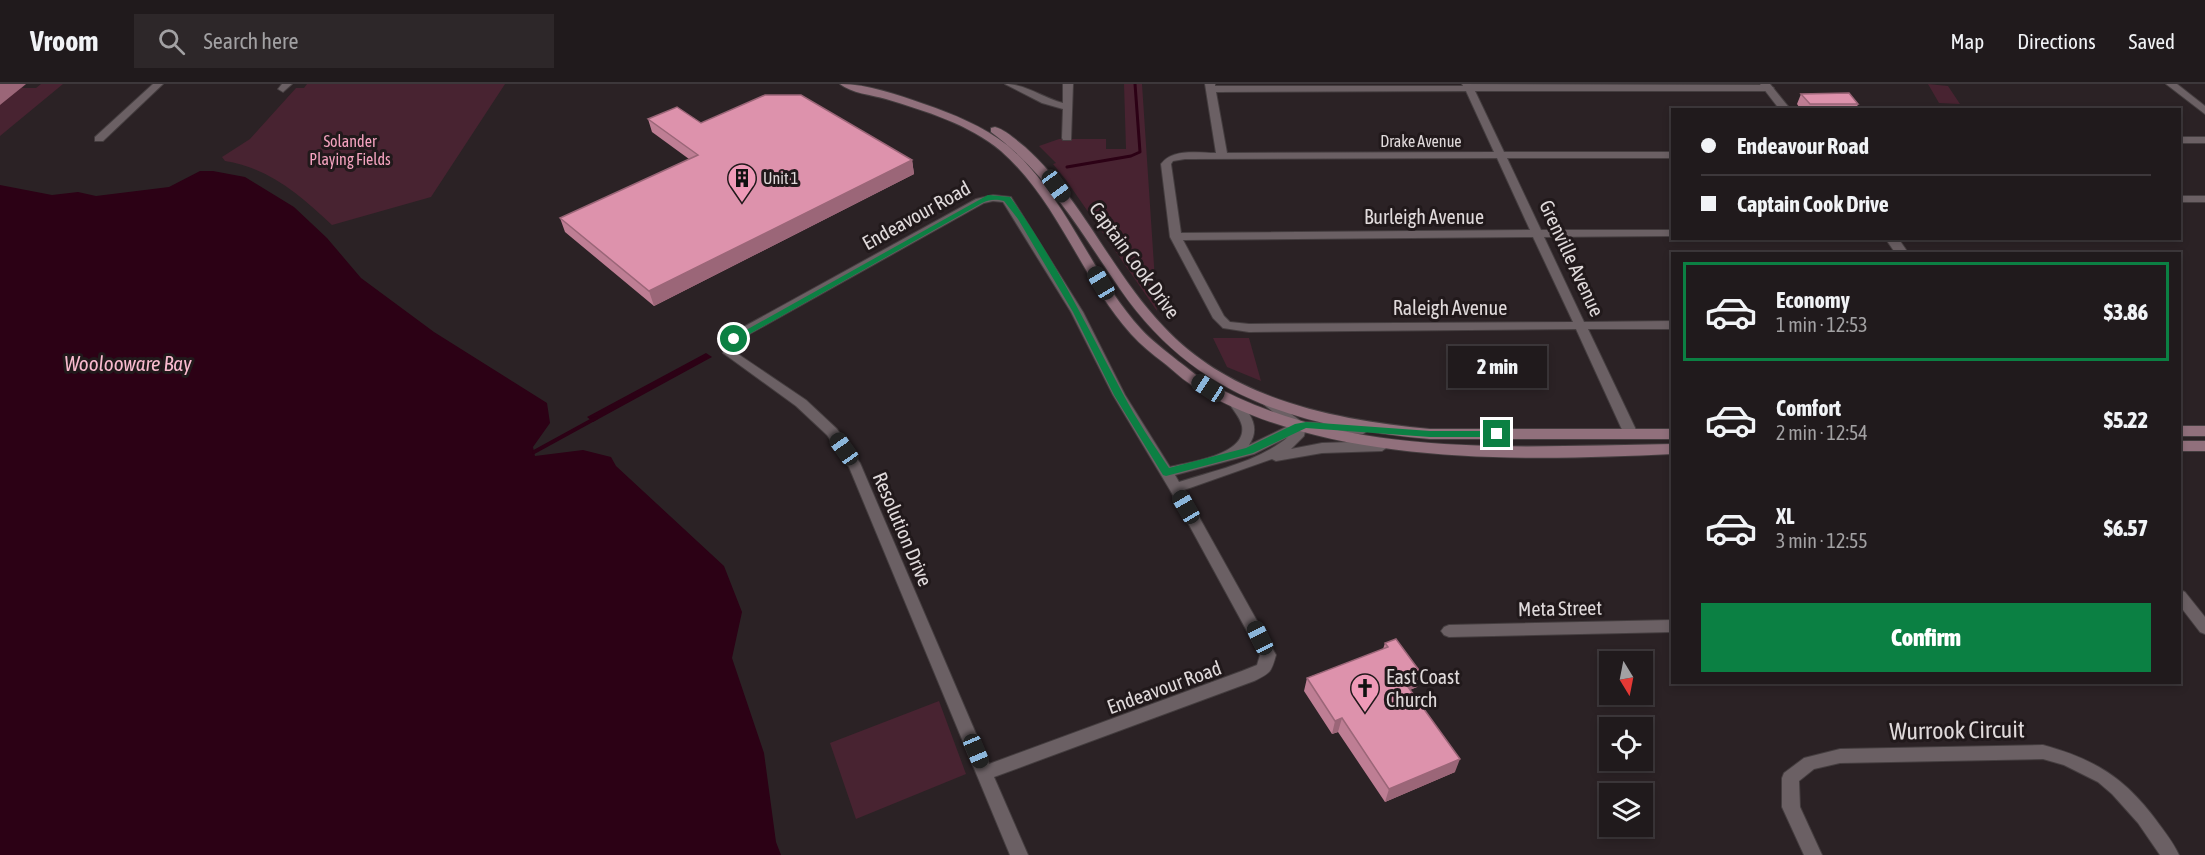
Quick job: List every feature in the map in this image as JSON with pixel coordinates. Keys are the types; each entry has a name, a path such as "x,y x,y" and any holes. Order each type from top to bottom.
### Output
{"main road":[{"name":"Captain Cook Drive","path":"845,84 955,120 983,134 1002,147 1035,180 1110,297 1144,340 1184,373 1234,402 1299,426 1333,435 1503,450 1671,449"},
{"name":"Captain Cook Drive","path":"872,84 930,101 982,122 1028,154 1047,174 1133,299 1156,327 1179,349 1207,370 1237,388 1267,400 1395,439 1430,434 1671,434"},
{"path":"2181,431 2205,431"},
{"name":"Grenville Avenue","path":"1631,434 1640,449"},
{"path":"2181,446 2205,446"}],"street":[{"path":"99,139 158,84"},
{"path":"1010,84 1045,101 1068,107"},
{"path":"1067,138 1068,84"},
{"path":"2171,84 2205,111"},
{"name":"Grenville Avenue","path":"1468,86 1631,434"},
{"path":"1222,156 1210,87 1767,86 1784,108"},
{"path":"2181,140 2205,140"},
{"name":"Drake Avenue","path":"1176,237 1166,164 1170,159 1185,156 1671,155"},
{"name":"Endeavour Road","path":"730,345 742,333 988,197 1007,199 1077,312 1119,395 1176,488 1268,655 1264,669 985,773"},
{"path":"2181,199 2205,199"},
{"name":"Burleigh Avenue","path":"1176,237 1195,234 1671,233"},
{"name":"Raleigh Avenue","path":"1176,237 1219,318 1227,325 1248,328 1671,325"},
{"name":"Resolution Drive","path":"730,345 729,353 801,403 832,432 855,466 985,773"},
{"path":"1176,488 1257,460 1289,444 1299,433 1299,426 1291,417 1267,400"},
{"path":"1225,458 1240,447 1250,433 1245,417 1234,402"},
{"path":"1166,473 1249,451 1299,426"},
{"path":"1257,460 1395,439"},
{"path":"2181,599 2187,615 2205,628"},
{"name":"Meta Street","path":"1449,631 1671,626"},
{"name":"Wurrook Circuit","path":"1813,855 1791,807 1791,777 1810,763 1840,756 2043,752 2071,759 2113,782 2146,819 2170,855"},
{"path":"985,773 1019,855"}],"green space":[{"path":"0,84 26,84 22,88 36,88 41,84 63,84 0,136"},
{"name":"Solander Playing Fields","path":"307,84 505,84 431,197 332,225 283,184 256,170 225,161 222,157 250,139 296,88 304,88"},
{"path":"1124,84 1142,84 1157,311 1053,164 1056,163 1039,146 1059,139 1106,139 1106,149 1126,149"},
{"path":"1928,84 1948,86 1960,104 1939,103"},
{"path":"1213,338 1249,338 1261,381 1227,367"},
{"path":"939,701 966,774 856,819 830,743"}],"water":[{"name":"Woolooware Bay","path":"200,171 245,177 294,207 327,238 361,278 434,332 547,403 550,423 533,447 535,456 583,450 611,457 616,466 724,566 742,612 732,658 764,753 776,842 781,855 0,855 0,185 52,195 78,192 96,196 169,187"},
{"path":"706,353 712,357 593,422 587,417"}],"building":[{"path":"1849,93 1858,104 1810,104 1801,94"},
{"name":"Unit 1","path":"765,95 801,95 912,160 649,291 560,218 698,155 648,119 677,107 701,123"},
{"name":"East Coast Church","path":"1396,639 1421,673 1403,680 1460,759 1389,789 1342,718 1335,721 1307,678 1388,647 1385,643"}],"waterway":[{"path":"1067,167 1131,156 1140,152 1135,84"},
{"path":"534,452 596,418"}],"place":[{"name":"Unit 1","path":"742,204"},
{"name":"East Coast Church","path":"1365,714"}],"route":[{"path":"734,339 980,201 988,197 998,197 1007,199 1021,219 1077,312 1119,395 1166,473 1249,451 1299,426 1306,425 1430,434 1497,434"}]}
